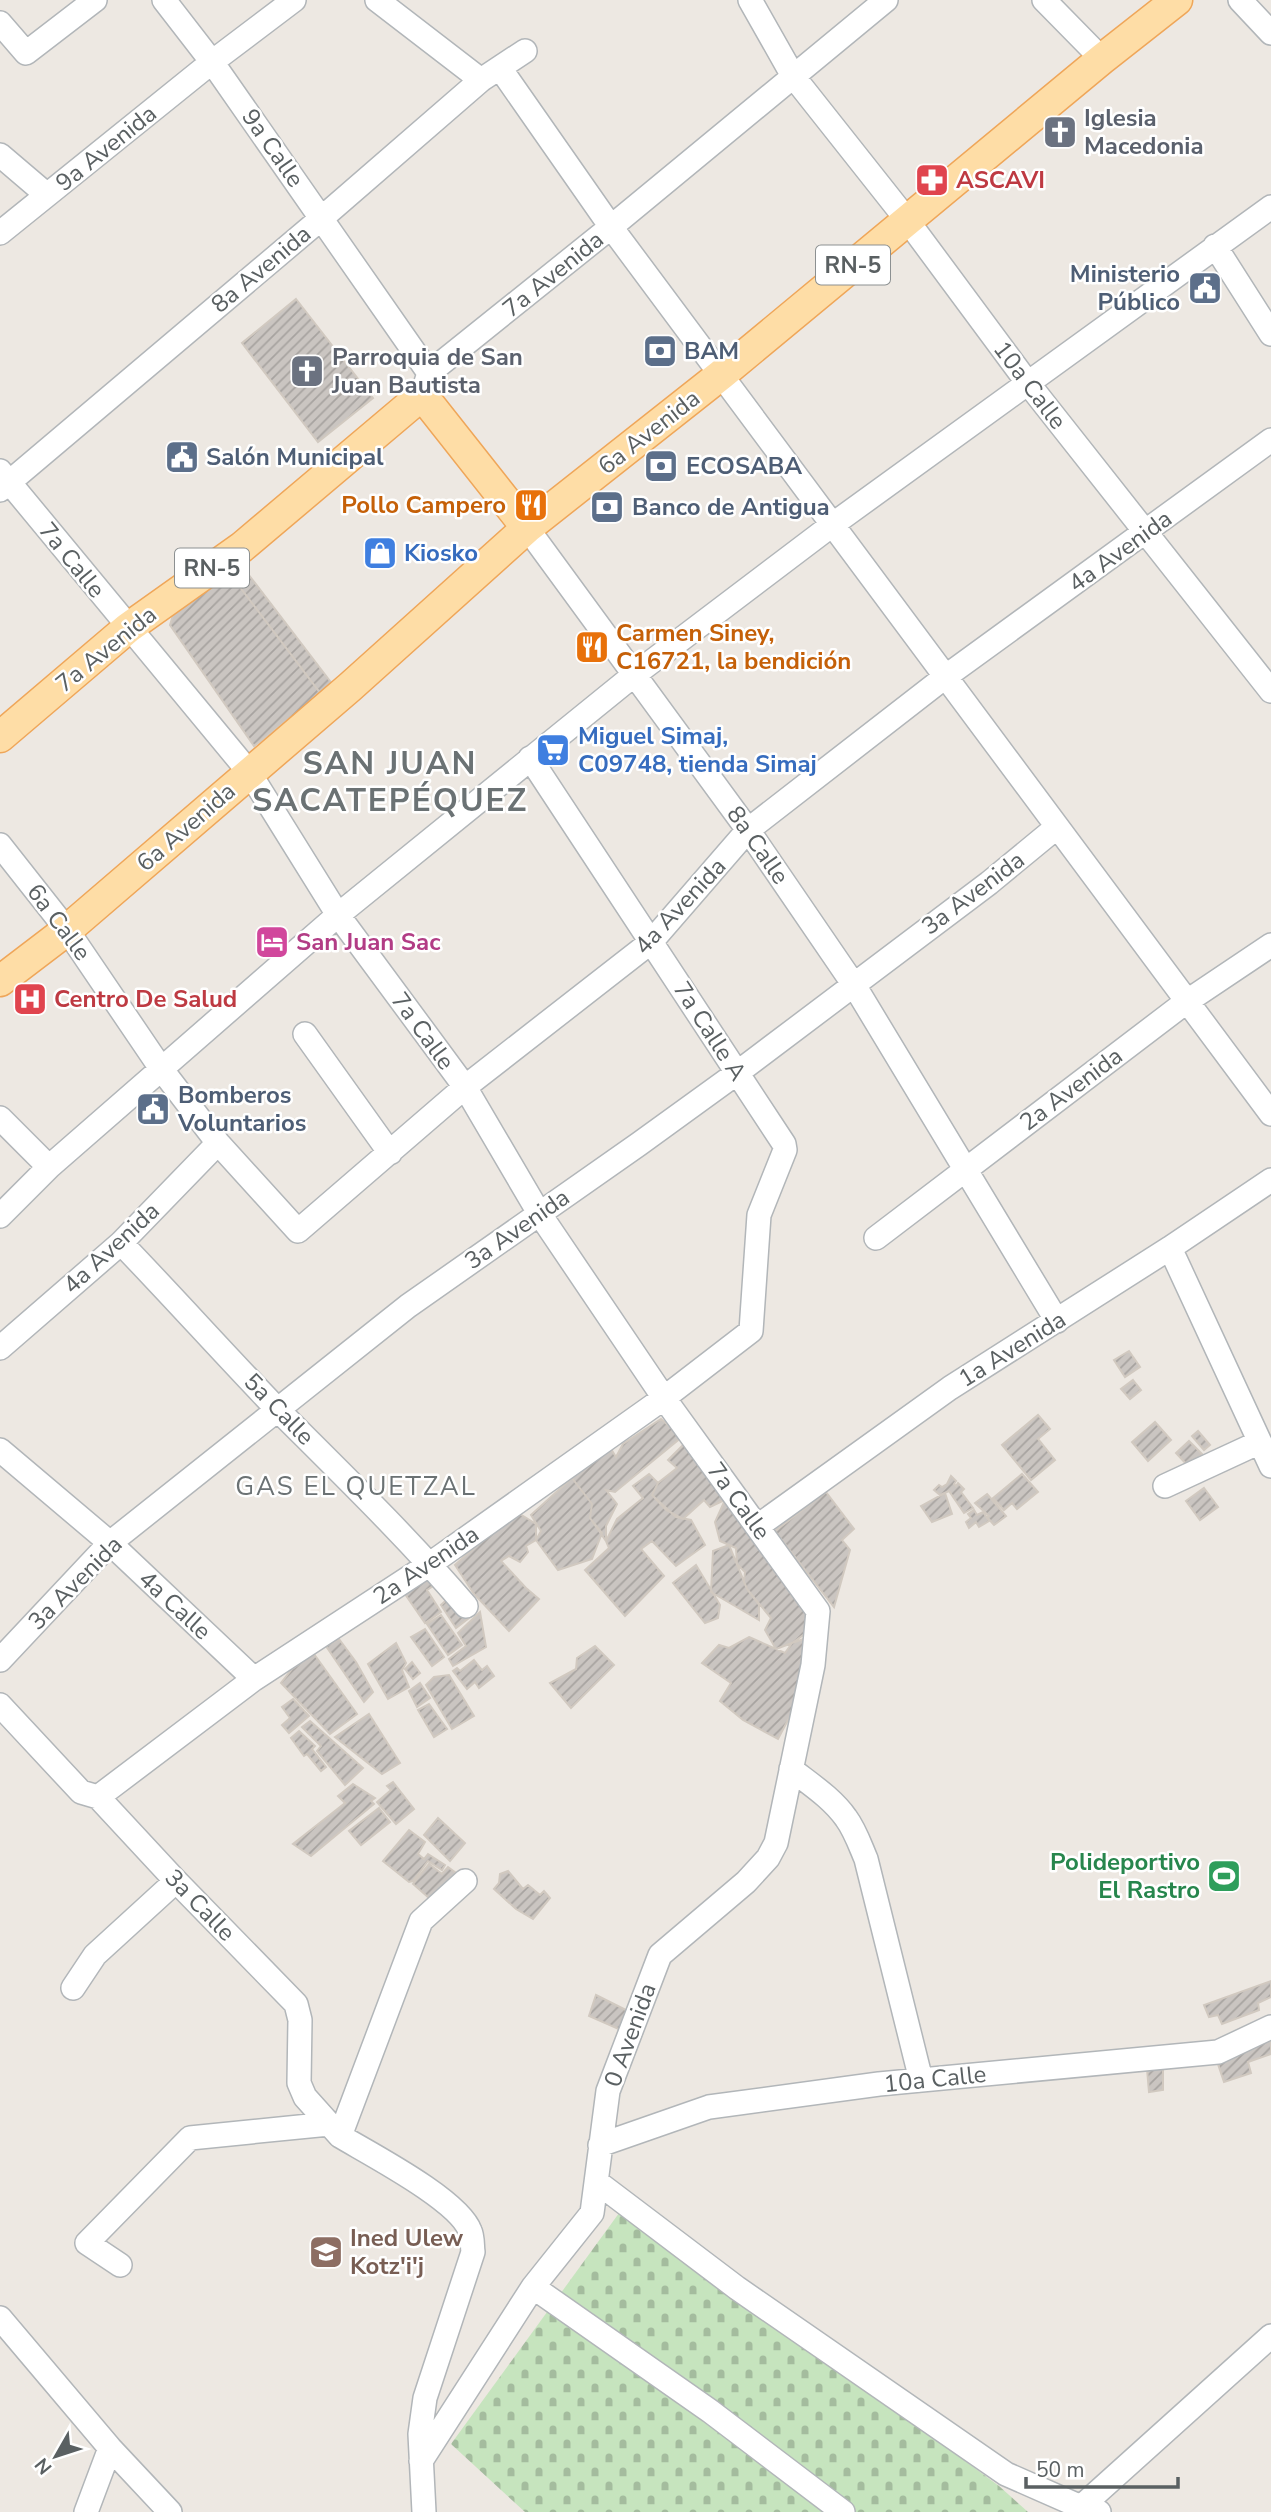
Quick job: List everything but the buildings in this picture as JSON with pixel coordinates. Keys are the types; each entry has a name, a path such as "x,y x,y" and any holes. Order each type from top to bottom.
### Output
{"main road":[{"name":"6a Avenida","path":"0,981 67,930 360,678 527,528 722,374 1177,0"},
{"name":"8a Calle","path":"426,384 527,528"},
{"name":"7a Avenida","path":"0,737 128,628 242,547 426,384"}],"street":[{"path":"0,23 26,53 95,0"},
{"name":"9a Calle","path":"164,0 323,217 426,384"},
{"name":"9a Avenida","path":"0,233 212,62 294,0"},
{"path":"377,0 490,74 611,227 722,374 832,526 1271,1114"},
{"name":"10a Calle","path":"750,0 793,76 907,220 1027,383 1271,691"},
{"name":"7a Avenida","path":"426,384 886,0"},
{"path":"1044,0 1102,59"},
{"path":"1240,0 1271,33"},
{"name":"8a Avenida","path":"3,481 323,217 490,74 525,51"},
{"path":"0,155 47,195"},
{"path":"0,1216 49,1167 338,915 634,675 832,526 1271,207"},
{"path":"1214,246 1271,334"},
{"name":"4a Avenida","path":"298,1231 465,1087 651,942 748,830 945,677 1271,440"},
{"name":"7a Calle","path":"3,481 249,772 338,915 465,1087 539,1213 664,1398 818,1611"},
{"name":"8a Calle","path":"527,528 748,830 855,985 1057,1321"},
{"name":"7a Calle A","path":"530,758 784,1144 785,1150 758,1215 751,1331"},
{"name":"3a Avenida","path":"0,1660 110,1544 408,1306 737,1073 989,883 1057,827"},
{"name":"6a Calle","path":"0,845 67,930 162,1070 218,1143 298,1231"},
{"name":"2a Avenida","path":"876,1238 1186,1002 1271,945"},
{"path":"305,1034 390,1153"},
{"path":"2,1123 49,1167"},
{"name":"4a Avenida","path":"0,1348 121,1242 218,1143"},
{"name":"1a Avenida","path":"758,1526 950,1388 1170,1248 1271,1180"},
{"name":"5a Calle","path":"121,1242 278,1409 430,1564 466,1606"},
{"path":"1170,1248 1271,1466"},
{"name":"2a Avenida","path":"98,1797 254,1679 430,1564 664,1398 751,1331"},
{"path":"1164,1486 1260,1443"},
{"name":"4a Calle","path":"2,1456 110,1544 254,1679"},
{"name":"0 Avenida","path":"421,2461 533,2287 592,2213 608,2091 660,1955 746,1882 768,1858 776,1843 813,1665 818,1611"},
{"name":"3a Calle","path":"0,1705 81,1792 98,1797 296,2004 300,2020 299,2083 305,2097 335,2130 435,2194 460,2215 470,2231 473,2252 425,2398 421,2461"},
{"path":"791,1769 836,1805 848,1819 858,1839 866,1859 920,2080"},
{"path":"73,1988 95,1955 176,1881"},
{"path":"120,2265 87,2244 190,2138 335,2130 421,1921 465,1881"},
{"name":"10a Calle","path":"600,2145 709,2107 920,2080 1218,2052 1271,2027"},
{"path":"597,2182 737,2288 1006,2474 1090,2510 1271,2336"},
{"path":"533,2287 710,2411 843,2512"},
{"path":"0,2318 110,2448 168,2511"},
{"path":"86,2512 110,2448"},
{"path":"421,2461 424,2512"}],"green space":[{"path":"622,2209 999,2486 1028,2512 525,2512 451,2444"}],"place":[{"name":"Iglesia Macedonia","path":"1060,132"},
{"name":"ASCAVI","path":"932,180"},
{"name":"Ministerio Público","path":"1205,288"},
{"name":"BAM","path":"660,351"},
{"name":"Parroquia de San Juan Bautista","path":"307,371"},
{"name":"Salón Municipal","path":"182,457"},
{"name":"ECOSABA","path":"661,466"},
{"name":"Pollo Campero","path":"531,505"},
{"name":"Banco de Antigua","path":"607,507"},
{"name":"Kiosko","path":"380,553"},
{"name":"Carmen Siney, C16721, la bendición","path":"592,647"},
{"name":"Miguel Simaj, C09748, tienda Simaj","path":"553,750"},
{"name":"San Juan Sac","path":"272,942"},
{"name":"Centro De Salud","path":"30,999"},
{"name":"Bomberos Voluntarios","path":"153,1109"},
{"name":"Polideportivo El Rastro","path":"1224,1876"},
{"name":"Ined Ulew Kotz'i'j","path":"326,2252"}],"district":[{"name":"SAN JUAN SACATEPÉQUEZ","path":"390,782"},
{"name":"GAS EL QUETZAL","path":"356,1486"}]}
